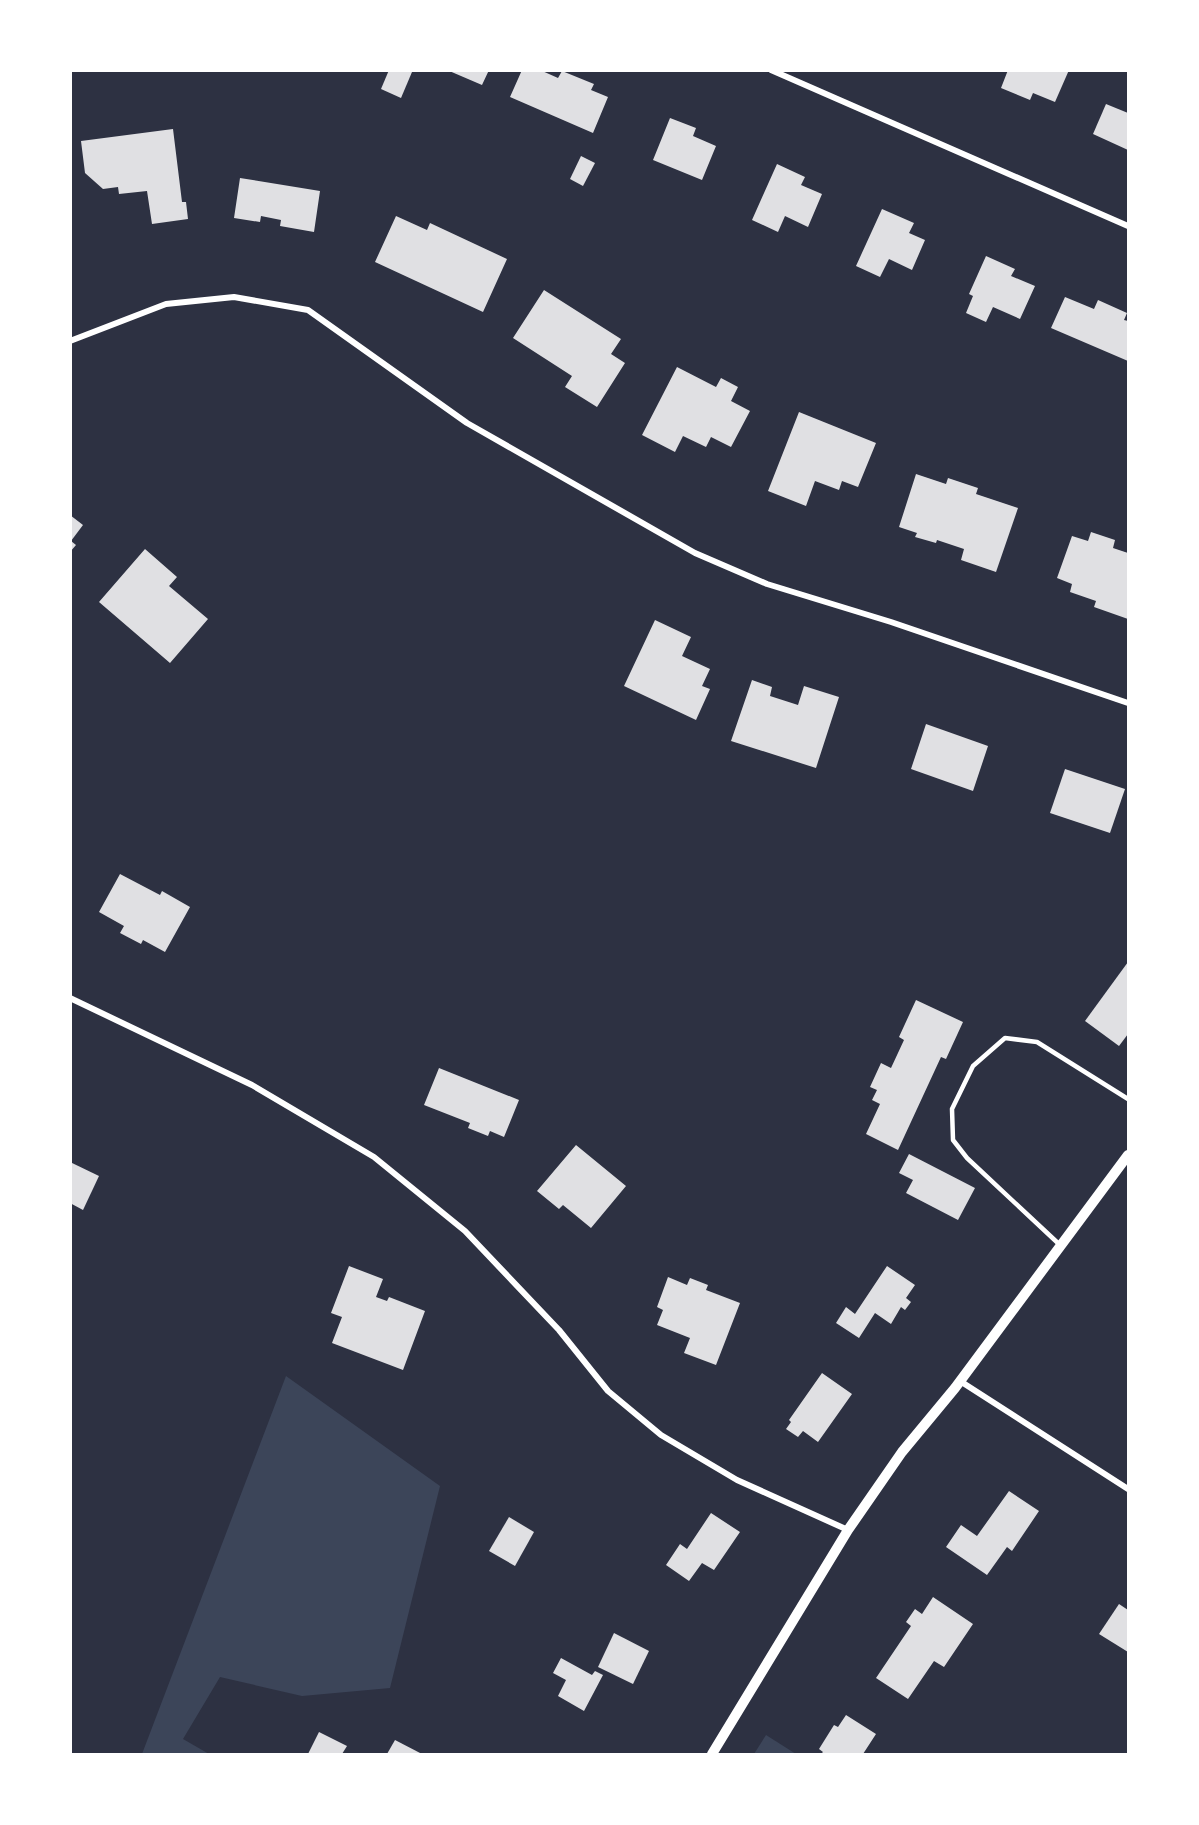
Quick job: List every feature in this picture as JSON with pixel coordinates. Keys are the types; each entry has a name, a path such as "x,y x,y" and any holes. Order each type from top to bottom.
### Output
{"street":[{"path":"771,70 1128,226"},
{"path":"70,341 166,304 234,297 308,310 467,423 695,553 767,584 891,622 1128,703"},
{"path":"70,998 252,1085 375,1157 465,1231 559,1330 608,1391 661,1435 737,1480 848,1530"},
{"path":"712,1755 848,1530 902,1452 960,1381 1128,1155"},
{"path":"960,1381 1128,1489"}],"lane":[{"path":"1060,1245 967,1158 954,1140 952,1109 973,1066 1005,1038 1037,1042 1128,1099"}],"shaded area":[{"path":"286,1376 440,1486 390,1688 302,1696 220,1677 183,1739 209,1754 142,1754"},
{"path":"766,1735 796,1754 754,1754"}],"building":[{"path":"389,70 412,72 401,98 381,89"},
{"path":"447,70 489,70 482,85"},
{"path":"522,70 540,70 558,78 562,71 594,84 591,90 608,97 593,133 510,97"},
{"path":"1008,70 1069,70 1055,102 1033,93 1030,100 1001,88"},
{"path":"1106,104 1128,113 1128,150 1093,134"},
{"path":"670,118 696,128 693,136 716,146 702,180 653,160"},
{"path":"173,129 182,202 186,202 188,219 152,224 147,191 119,194 118,187 103,189 85,173 81,141"},
{"path":"581,156 595,163 583,186 570,179"},
{"path":"777,164 805,177 801,185 822,194 808,227 785,216 778,232 752,220"},
{"path":"240,178 320,191 314,232 280,226 281,220 261,216 260,222 234,218"},
{"path":"882,209 914,223 909,233 925,240 912,270 889,259 880,277 856,266"},
{"path":"396,216 427,230 430,223 507,259 483,312 375,262"},
{"path":"986,256 1015,269 1011,276 1035,286 1020,319 993,307 986,322 966,313 973,296 969,294"},
{"path":"544,290 621,339 611,354 625,363 597,407 565,387 572,376 513,338"},
{"path":"1065,297 1094,309 1098,300 1127,313 1124,320 1128,321 1128,361 1051,328"},
{"path":"677,367 716,387 721,378 738,387 731,401 750,411 731,447 711,437 706,447 683,436 675,452 642,435"},
{"path":"799,412 876,443 858,487 842,481 839,490 815,481 806,506 768,491"},
{"path":"916,474 946,484 948,478 978,488 976,494 1018,508 996,572 961,560 964,549 937,540 936,543 915,537 917,533 899,527"},
{"path":"70,515 83,525 71,541 76,545 70,552"},
{"path":"1091,532 1115,540 1113,548 1128,553 1128,619 1094,607 1096,601 1070,592 1072,584 1057,578 1072,536 1088,541"},
{"path":"145,549 177,577 169,586 208,619 170,663 99,602"},
{"path":"655,620 691,637 682,656 710,669 702,686 710,689 696,720 624,686"},
{"path":"752,680 772,687 770,696 798,705 804,686 839,697 816,768 731,741"},
{"path":"926,724 988,746 973,791 911,769"},
{"path":"1065,769 1125,789 1110,833 1050,813"},
{"path":"120,874 160,895 162,891 190,907 165,952 143,940 141,944 120,933 124,926 99,912"},
{"path":"1128,962 1128,1034 1119,1046 1085,1021"},
{"path":"916,1000 963,1022 946,1059 941,1057 898,1150 866,1134 880,1104 872,1100 877,1090 870,1087 881,1063 891,1068 904,1040 899,1037"},
{"path":"439,1068 519,1100 504,1137 490,1131 488,1136 468,1128 470,1123 424,1105"},
{"path":"576,1145 626,1186 591,1228 563,1205 559,1209 537,1191"},
{"path":"909,1154 975,1188 958,1220 906,1193 913,1180 899,1173"},
{"path":"70,1162 99,1176 83,1210 70,1203"},
{"path":"349,1266 383,1279 376,1297 387,1301 389,1297 425,1311 403,1370 332,1343 342,1317 331,1313"},
{"path":"887,1266 915,1285 906,1298 911,1302 905,1310 901,1307 891,1324 875,1313 859,1338 836,1323 846,1307 855,1314"},
{"path":"668,1277 687,1285 690,1278 708,1285 706,1290 740,1303 716,1365 684,1353 690,1338 657,1325 663,1310 657,1307"},
{"path":"822,1373 852,1394 818,1442 803,1431 798,1437 786,1429 791,1422 789,1420"},
{"path":"1009,1491 1039,1511 1012,1551 1007,1547 987,1575 946,1547 961,1525 977,1536"},
{"path":"711,1513 740,1532 714,1570 702,1563 689,1581 666,1565 680,1544 687,1549"},
{"path":"509,1517 534,1532 515,1566 489,1551"},
{"path":"933,1597 973,1624 944,1667 934,1661 908,1699 876,1678 911,1626 906,1622 915,1609 922,1614"},
{"path":"1119,1604 1128,1610 1128,1652 1099,1634"},
{"path":"614,1633 649,1651 633,1684 598,1667"},
{"path":"561,1658 592,1675 595,1671 603,1675 584,1711 558,1696 566,1680 553,1673"},
{"path":"846,1715 876,1734 863,1754 821,1754 823,1752 819,1749 834,1725 838,1727"},
{"path":"319,1732 347,1746 342,1754 308,1754"},
{"path":"395,1740 422,1754 387,1754"}]}
